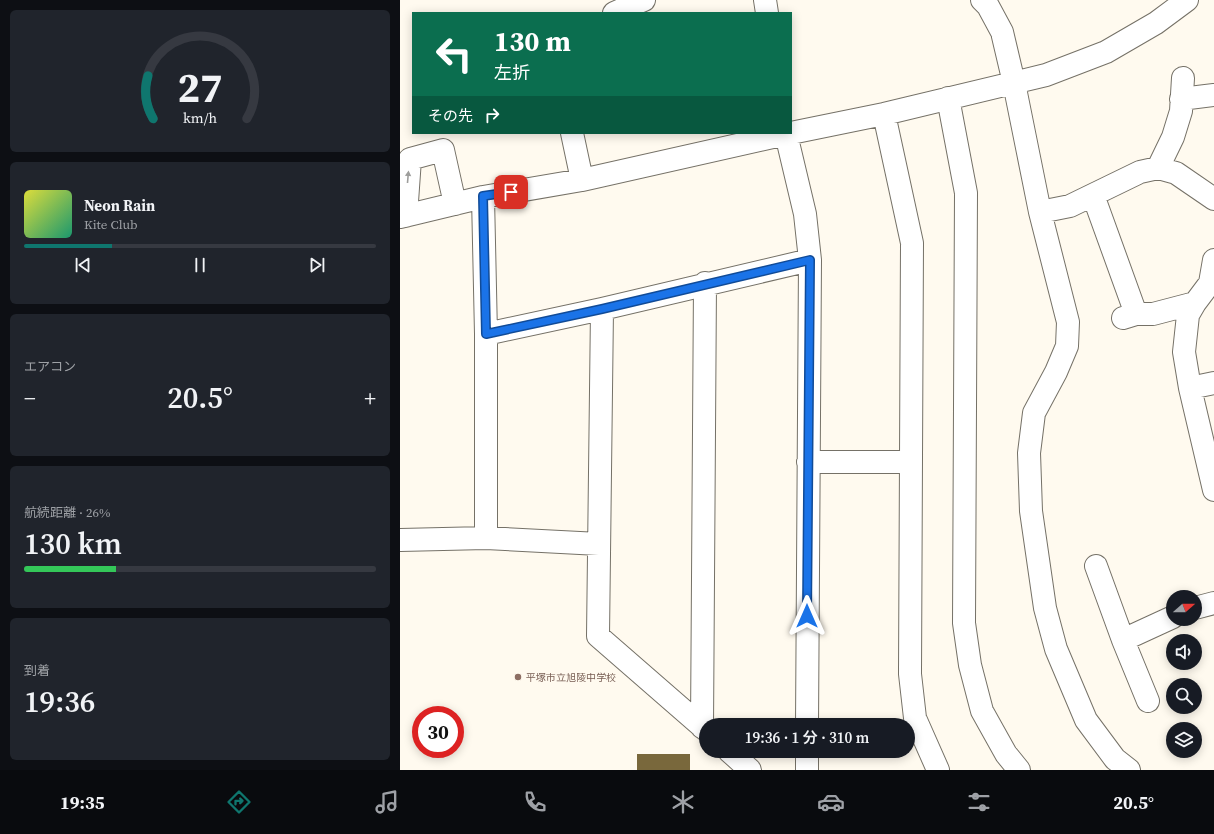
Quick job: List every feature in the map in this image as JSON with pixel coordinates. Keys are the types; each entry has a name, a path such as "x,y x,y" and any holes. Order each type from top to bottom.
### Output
{"street":[{"path":"616,12 644,0"},
{"path":"764,0 767,12"},
{"path":"982,0 988,6 1002,32 1014,83 1040,212 1068,322 1067,346 1056,372 1034,413 1029,453 1031,511 1045,608 1056,649 1086,720 1115,759 1129,770"},
{"path":"792,133 884,114 1046,75 1106,52 1156,23 1187,0"},
{"path":"1158,168 1173,137 1181,111 1182,88 1214,95"},
{"path":"948,98 966,193 964,623 970,666 982,711 1006,754 1019,770"},
{"path":"884,114 912,243 910,674 915,718 938,770"},
{"path":"572,134 582,180"},
{"path":"455,204 443,150 410,160 403,216 455,204 483,196 582,180 786,134 805,214 810,260 807,718"},
{"path":"1040,212 1070,206 1140,172 1158,168 1176,173 1214,199 1214,206"},
{"path":"1093,195 1130,316 1153,314 1195,303"},
{"path":"483,196 486,334 486,538"},
{"path":"486,334 602,309 705,283 810,260"},
{"path":"1214,260 1210,283 1188,315 1184,352 1190,388 1209,443 1214,490"},
{"path":"704,718 705,283"},
{"path":"602,309 598,636 699,725"},
{"path":"1190,388 1214,383"},
{"path":"808,462 910,462"},
{"path":"400,540 486,538 599,544"},
{"path":"1096,566 1123,640 1148,701"},
{"path":"1202,606 1214,603"},
{"path":"1123,640 1166,620"},
{"path":"736,758 749,770"},
{"path":"807,758 807,770"}],"building":[{"path":"637,754 690,754 690,770 637,770"}],"place":[{"name":"平塚市立旭陵中学校","path":"518,677"}],"route":[{"path":"511,192 483,196 486,334 602,309 705,283 810,260 807,616"}]}
